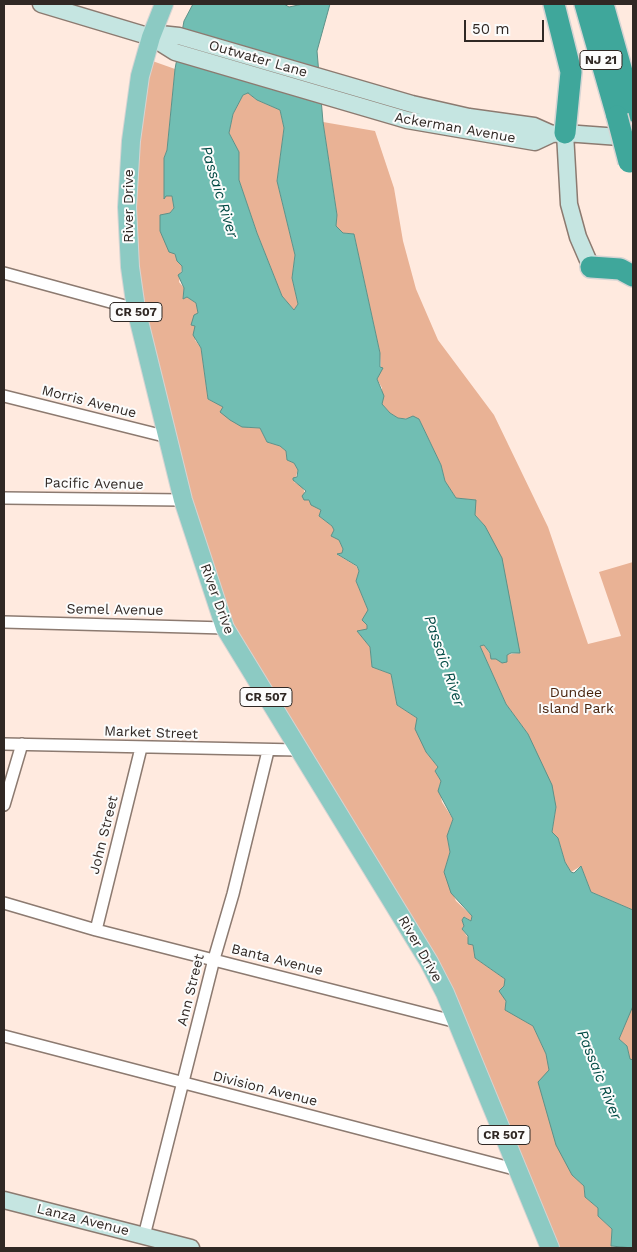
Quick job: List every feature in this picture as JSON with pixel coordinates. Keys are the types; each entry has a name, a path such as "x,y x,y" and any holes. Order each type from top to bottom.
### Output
{"highway":[{"path":"554,4 571,72 558,134"},
{"name":"NJ 21","path":"586,4 625,113"},
{"name":"NJ 21","path":"604,4 625,113 631,169"},
{"path":"591,267 620,269 633,276"}],"main road":[{"name":"River Drive","path":"164,4 151,37 138,86 128,172 127,207 130,267 136,309 183,500 225,628 298,750 418,942 445,992 550,1248"}],"street":[{"name":"Outwater Lane","path":"41,4 151,37 175,52 358,108"},
{"name":"Outwater Lane","path":"151,37 160,34 180,36 364,90"},
{"name":"Ackerman Avenue","path":"364,90 444,112 534,126 558,134 633,138"},
{"name":"Ackerman Avenue","path":"358,108 407,120 535,142 558,134"},
{"path":"558,134 569,204 578,238 591,267"},
{"path":"4,273 136,309"},
{"name":"Morris Avenue","path":"4,396 168,437"},
{"name":"Pacific Avenue","path":"4,498 183,500"},
{"name":"Semel Avenue","path":"4,622 225,628"},
{"name":"Market Street","path":"4,744 268,751 298,750"},
{"path":"4,806 22,744"},
{"name":"John Street","path":"96,930 141,748"},
{"name":"Ann Street","path":"144,1236 214,960 233,894 268,751"},
{"name":"Banta Avenue","path":"4,903 96,930 457,1022"},
{"name":"Division Avenue","path":"4,1036 182,1084 518,1170"},
{"name":"Lanza Avenue","path":"4,1200 191,1248"}],"green space":[{"path":"144,58 175,69 167,150 164,158 166,196 172,196 174,208 170,213 164,215 160,231 182,266 179,282 184,288 183,299 187,297 196,303 198,313 191,325 195,326 195,340 201,348 208,399 220,405 249,428 260,428 267,442 280,446 286,451 287,460 294,463 298,470 294,482 303,487 305,495 312,505 321,510 319,516 332,526 334,530 333,537 339,540 343,549 342,553 338,555 356,566 359,571 356,581 368,610 367,630 358,631 370,647 372,667 391,674 397,705 417,718 426,752 438,767 435,771 441,781 439,787 442,802 453,819 447,837 450,852 444,872 456,901 472,916 471,921 465,917 462,920 464,926 462,929 473,945 475,958 505,979 506,1010 533,1026 546,1054 572,1175 584,1186 585,1197 598,1208 598,1216 612,1229 611,1246 615,1248 550,1248 457,1022 225,628 130,267"},
{"path":"248,93 257,100 280,110 284,128 277,181 295,255 292,278 298,304 294,310 282,296 257,233 239,180 239,152 229,133 233,114 243,95"},
{"name":"Dundee Island Park","path":"323,122 375,131 394,188 403,241 416,289 438,340 494,415 548,527 588,644 621,636 599,572 633,562 633,910 591,892 581,866 571,872 565,862 558,838 552,832 556,807 528,734 506,704 480,646 484,645 492,657 519,653 485,526 475,515 475,500 456,498 445,481 441,465 419,419 398,418 390,413 382,404 382,388 377,379 381,368 380,353 354,234 343,233 336,226 337,215"},
{"path":"632,1006 633,1060 630,1060 627,1046 619,1039"}],"water":[{"name":"Passaic River","path":"193,4 284,4 289,7 303,4 330,4 317,51 323,122 337,215 336,226 343,233 354,234 380,353 380,367 383,368 377,379 384,396 382,404 390,413 398,418 406,419 413,416 419,419 441,465 445,481 456,498 476,500 475,515 485,526 502,558 520,653 507,655 507,662 502,663 496,659 491,659 490,653 484,645 480,646 506,704 528,734 552,785 556,807 552,832 558,838 565,862 571,872 574,873 581,866 591,892 633,910 633,1006 619,1039 627,1046 630,1059 633,1060 633,1248 611,1246 612,1229 598,1216 598,1208 585,1197 584,1186 572,1175 556,1145 538,1082 549,1070 546,1054 533,1026 505,1010 506,1001 499,991 504,986 505,979 475,958 473,945 468,944 468,936 462,929 464,926 462,920 464,917 471,921 472,916 451,893 444,872 450,852 447,836 453,819 438,791 441,781 435,771 438,767 426,752 415,729 417,718 397,705 391,674 372,667 370,647 357,631 367,629 367,625 362,620 368,610 356,581 359,571 357,566 337,554 342,553 343,549 339,540 331,536 334,530 332,526 319,516 321,510 311,505 309,500 304,500 302,496 306,491 293,480 293,478 297,477 298,470 294,463 287,460 286,451 280,446 267,442 260,428 242,427 230,420 220,412 223,407 208,399 201,348 193,335 195,326 191,325 194,315 198,313 196,303 187,297 183,299 184,288 178,275 182,272 182,266 177,261 175,254 169,252 160,231 160,215 170,213 174,208 172,196 166,196 164,199 164,158 167,150 175,69 184,21","holes":["248,93 257,100 280,110 284,128 277,181 295,255 292,278 298,304 294,310 282,296 257,233 239,180 239,152 229,133 233,114 243,95"]}]}
